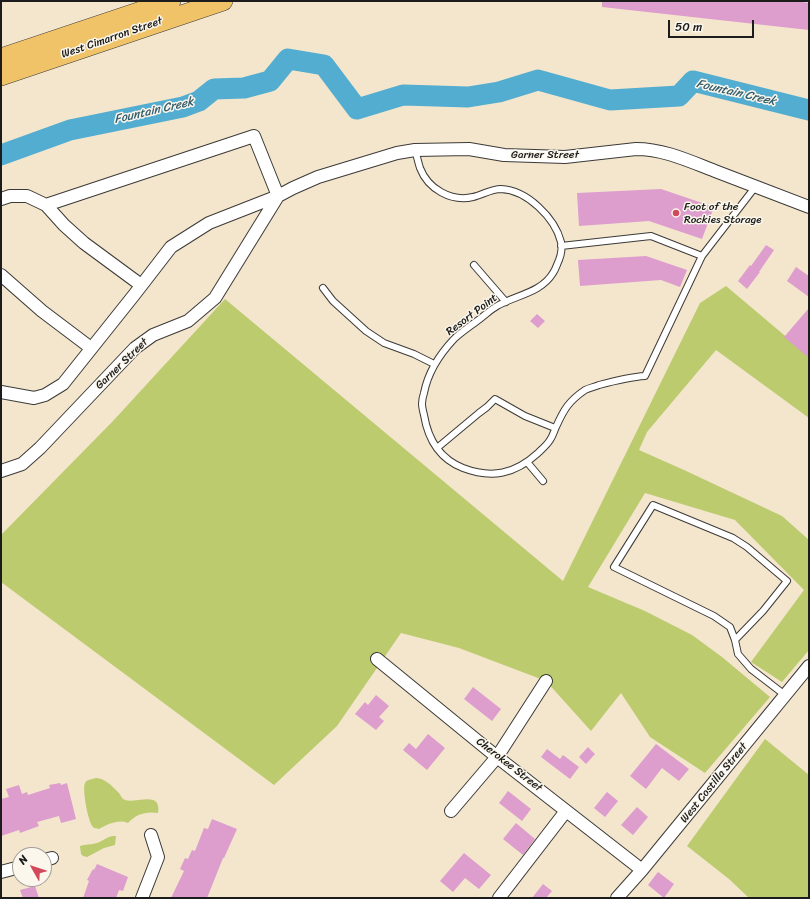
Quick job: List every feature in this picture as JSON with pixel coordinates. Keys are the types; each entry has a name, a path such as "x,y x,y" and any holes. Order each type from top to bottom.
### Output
{"highway":[{"name":"West Cimarron Street","path":"1,58 171,1"},
{"name":"West Cimarron Street","path":"1,76 223,1"}],"street":[{"path":"1,392 34,398 44,395 63,384 171,247 209,223 278,196 254,136 46,204"},
{"name":"Garner Street","path":"1,471 22,464 40,448 135,348 153,335 188,321 215,298 278,196 318,177 397,153 415,150 470,149 504,154 565,157 647,149 667,153 809,207"},
{"path":"1,199 10,196 27,196 46,204 64,225 84,243 142,285"},
{"path":"1,275 42,311 92,348"},
{"name":"Cherokee Street","path":"377,659 497,757 642,870"},
{"name":"West Costilla Street","path":"617,898 642,870 809,666"},
{"path":"451,811 497,757 546,682"},
{"path":"499,898 566,811"},
{"path":"142,898 158,857 151,835"},
{"path":"1,872 12,869"}],"lane":[{"path":"415,150 420,169 425,177 430,184 445,195 463,199 501,189 521,194 544,212 553,223 562,243 561,246 651,236 702,256"},
{"name":"Resort Point","path":"561,246 560,257 553,274 542,285 530,293 496,307 455,338 437,359 430,372 425,387 422,404 425,423 437,448 444,456 455,464 479,473 491,474 506,472 517,468 530,460 551,440 565,408 572,400 588,389 614,381 645,376 702,256 756,186"},
{"path":"474,265 506,302"},
{"path":"323,288 333,301 366,331 384,343 414,354 434,364"},
{"path":"437,448 495,399 525,416 555,428"},
{"path":"527,462 543,481"},
{"path":"735,640 763,611 788,581 747,547 733,538 653,505 614,567 714,616 730,627 738,654 742,659 752,669 786,695"}],"green space":[{"path":"726,286 809,356 809,418 716,350 647,432 639,450 782,516 809,540 809,650 782,682 751,662 804,590 735,520 645,493 588,587 645,611 692,635 722,657 770,697 705,773 650,737 621,693 591,731 546,681 459,648 401,633 337,726 274,785 1,582 1,535 113,421 225,299 563,581 700,303"},
{"path":"765,739 809,775 809,898 749,898 729,879 687,846"},
{"path":"96,778 109,783 125,800 147,799 156,802 158,806 158,813 149,812 134,817 128,823 117,822 99,829 94,828 87,812 84,786 90,779"},
{"path":"116,836 115,845 104,848 87,857 81,854 80,846 97,843"}],"building":[{"path":"602,1 795,1 809,3 809,30 602,7"},
{"path":"661,189 714,207 702,239 649,221 579,226 577,193"},
{"path":"766,245 774,250 747,289 738,281"},
{"path":"646,256 687,270 680,287 661,280 580,286 578,260"},
{"path":"796,267 809,276 809,297 787,281"},
{"path":"809,308 809,358 784,337"},
{"path":"537,314 545,321 538,328 530,321"},
{"path":"473,687 501,709 492,721 464,699"},
{"path":"376,695 389,706 379,717 384,721 376,730 355,714 365,702 368,705"},
{"path":"428,734 445,748 427,770 403,750 409,743 416,749"},
{"path":"656,744 689,769 679,781 662,768 646,789 630,776"},
{"path":"588,747 595,754 586,764 579,757"},
{"path":"547,749 560,759 563,755 579,767 570,779 541,757"},
{"path":"60,783 61,785 67,783 76,819 61,823 59,816 37,822 39,826 20,833 19,830 1,836 1,799 9,797 6,789 19,785 22,794 27,792 28,795 50,788 49,785"},
{"path":"508,791 531,809 522,821 499,803"},
{"path":"607,792 618,801 605,817 594,808"},
{"path":"637,807 648,817 633,835 621,825"},
{"path":"212,819 237,829 223,858 207,898 171,898 184,871 180,869 185,858 188,859 192,850 195,851 204,828 208,829"},
{"path":"516,823 535,839 523,855 503,839"},
{"path":"464,853 491,875 479,889 465,878 453,892 440,881"},
{"path":"97,864 128,877 123,891 119,890 116,898 83,898 89,881 87,880"},
{"path":"658,872 674,884 664,898 648,885"},
{"path":"543,884 552,891 546,898 532,898"},
{"path":"35,887 39,898 23,898 20,890"}],"waterway":[{"name":"Fountain Creek","path":"1,155 70,130 183,107 199,101 214,89 244,88 270,81 288,59 324,65 357,109 403,95 468,97 499,92 538,80 610,100 679,96 693,81 809,110"}],"place":[{"name":"Foot of the Rockies Storage","path":"676,213"}]}
